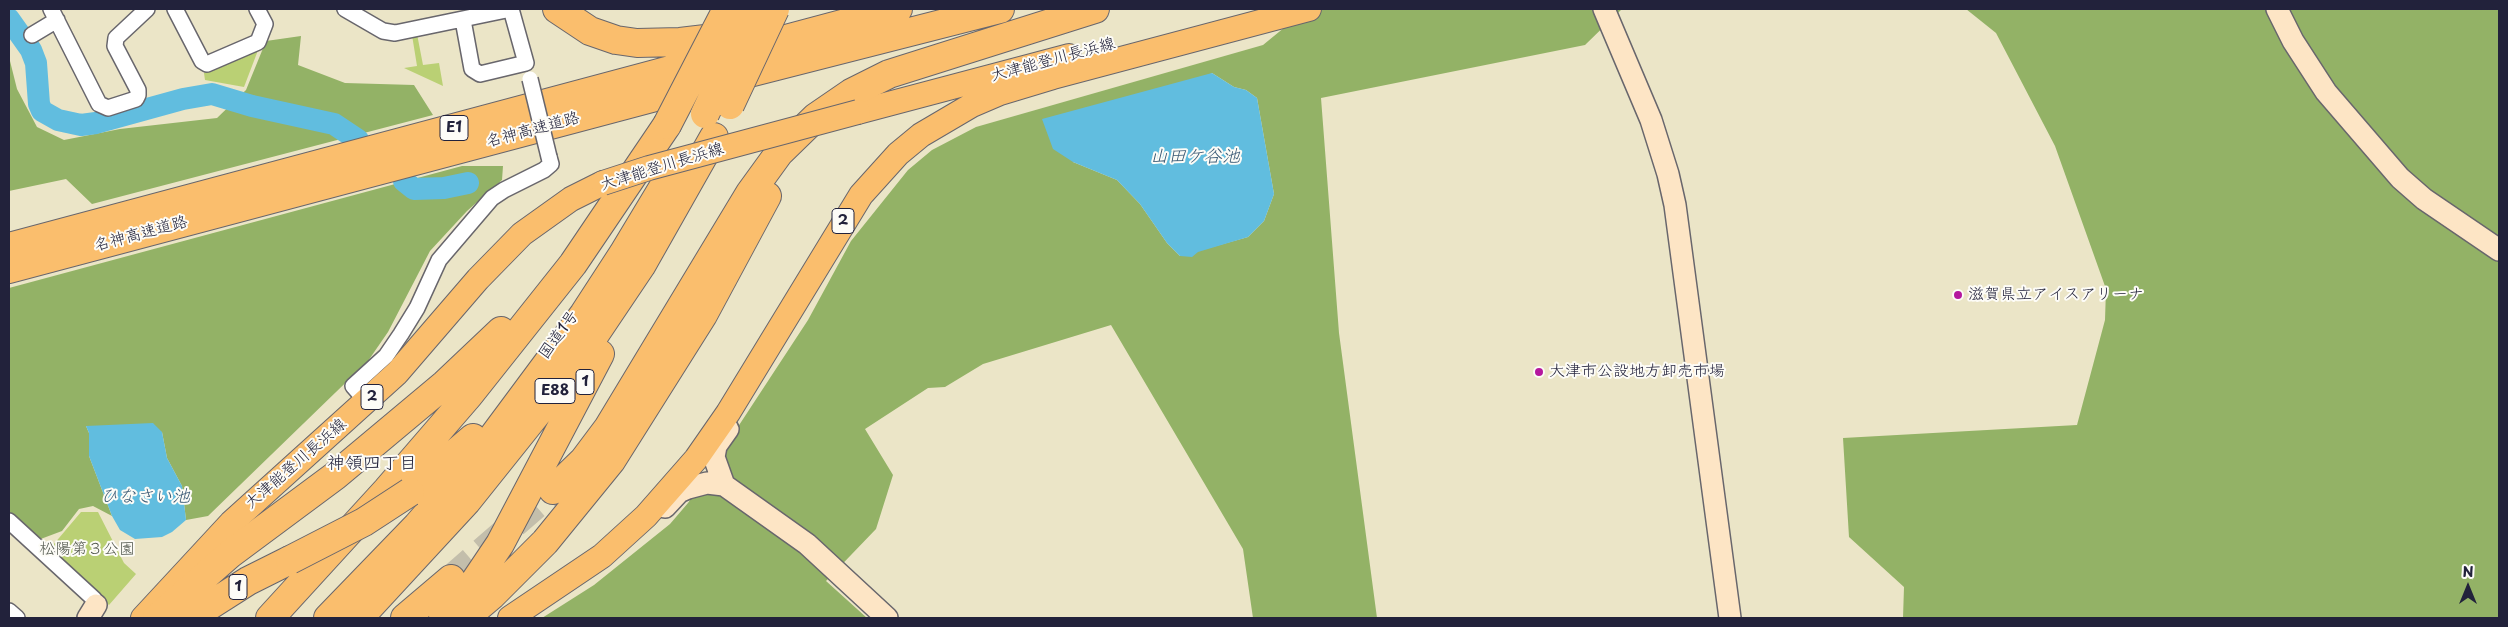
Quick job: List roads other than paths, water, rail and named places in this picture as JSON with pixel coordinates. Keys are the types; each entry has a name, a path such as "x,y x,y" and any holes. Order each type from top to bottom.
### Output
{"highway":[{"path":"557,9 576,23 601,35 636,43 660,43 727,37 846,9"},
{"path":"157,618 230,554 335,476 478,354 563,266 611,190 667,124 727,9"},
{"name":"国道1号","path":"443,618 467,593 500,544 589,374 674,224 716,120 754,9"},
{"name":"国道1号","path":"190,618 225,594 364,522 410,492 458,453 513,395 550,349 676,166 716,120 775,9"},
{"name":"名神高速道路","path":"9,247 898,9"},
{"name":"名神高速道路","path":"9,269 653,97 1000,9"},
{"path":"465,618 492,596 545,542 610,462 723,281 793,150 820,119 854,103 889,74 1095,9"},
{"path":"553,490 584,460 608,428 745,200 764,172 796,135 816,117 854,103"},
{"name":"E88","path":"359,618 467,501 567,376 641,266 716,120"},
{"name":"E88","path":"328,618 417,526 494,436 584,314 624,254 676,166"},
{"path":"270,618 388,490 469,395 573,264 611,190"},
{"path":"404,618 451,579"}],"main road":[{"name":"大津能登川長浜線","path":"143,618 231,523 367,402 397,372 478,279 522,234 571,200 611,190 658,165 854,103 1249,9"},
{"name":"大津能登川長浜線","path":"510,618 579,574 630,531 646,516 696,459 748,379 861,195 898,154 936,125 979,102 1053,77 1309,9"}],"street":[{"path":"32,35 54,15 99,104 108,108 136,99 138,95 138,90 115,46 116,38 147,9"},
{"path":"175,9 202,62 207,64 258,42 265,24 257,9"},
{"path":"352,11 382,31 395,33 511,9 551,164 544,170 492,198 439,260 417,308 401,334 386,356 354,386 367,402"},
{"path":"1604,9 1651,120 1670,181 1730,618"},
{"path":"1617,9 1675,148 1688,202 1743,618"},
{"path":"2277,9 2293,41 2326,92 2394,171 2424,199 2499,250"},
{"path":"464,20 472,69 480,74 526,63"},
{"path":"724,485 714,457 716,446 731,424 740,405 748,379"},
{"path":"630,531 650,518 679,492 707,483 724,485 807,544 887,618"},
{"path":"9,522 94,599 92,612"},
{"path":"9,611 17,618"}],"water":[{"name":"山田ケ谷池","path":"1212,73 1234,87 1246,90 1257,98 1274,194 1264,221 1248,237 1198,252 1192,257 1180,256 1167,243 1140,204 1117,180 1073,162 1053,149 1042,119"},
{"name":"ひなさい池","path":"153,423 162,432 167,458 182,486 186,520 172,532 162,537 135,539 120,530 112,516 89,456 89,433 86,426"}],"waterway":[{"path":"9,19 31,50 36,63 39,104 42,111 58,120 81,125 96,123 183,99 212,94 252,106 334,124 358,140"},
{"path":"404,181 414,189 444,188 468,183"}],"tunnel":[{"path":"451,579 553,490"}],"place":[{"name":"滋賀県立アイスアリーナ","path":"1958,295"},
{"name":"大津市公設地方卸売市場","path":"1539,372"}],"district":[{"name":"神領四丁目","path":"372,464"}],"park label":[{"name":"松陽第３公園","path":"87,550"}]}
